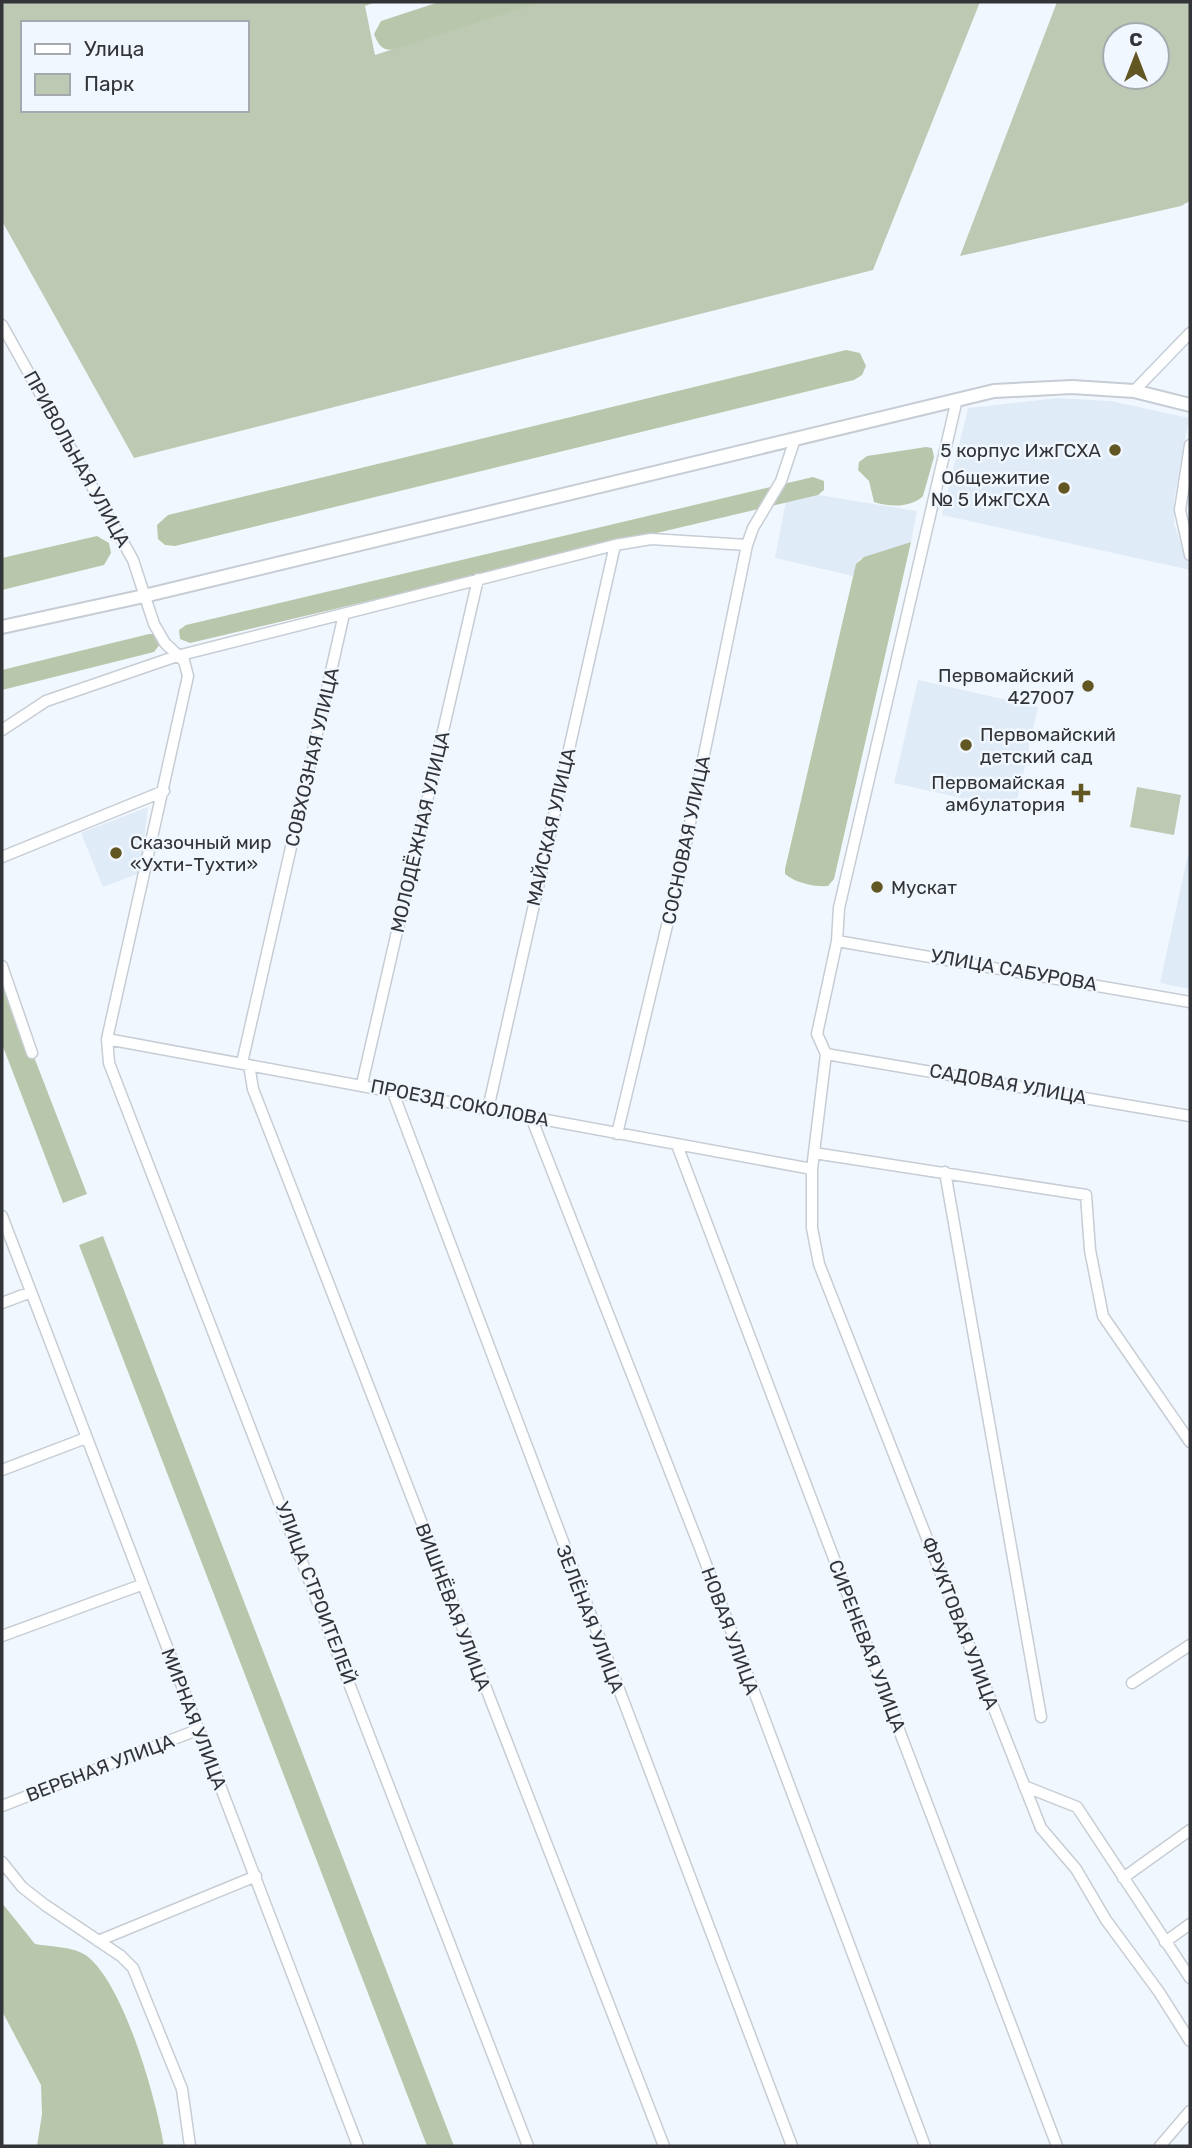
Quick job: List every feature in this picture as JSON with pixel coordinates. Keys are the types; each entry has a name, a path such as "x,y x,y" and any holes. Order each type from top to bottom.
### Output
{"street":[{"name":"ПРИВОЛЬНАЯ УЛИЦА","path":"2,325 133,560 153,624 177,656"},
{"path":"1134,391 1190,334"},
{"path":"2,627 144,596 993,391 1072,387 1134,391 1190,405"},
{"name":"ФРУКТОВАЯ УЛИЦА","path":"957,398 839,908 837,941 817,1034 825,1054 812,1169 812,1228 819,1264 1041,1828 1076,1869 1106,1920 1190,2041"},
{"name":"СОСНОВАЯ УЛИЦА","path":"617,1134 681,867 747,545 753,528 781,481 795,439"},
{"path":"1190,445 1180,510 1190,555"},
{"path":"726,544 753,528"},
{"path":"2,730 46,701 177,656 478,579 615,545 651,539 747,545"},
{"name":"МАЙСКАЯ УЛИЦА","path":"488,1109 615,545"},
{"name":"МОЛОДЁЖНАЯ УЛИЦА","path":"362,1084 478,579"},
{"name":"СОВХОЗНАЯ УЛИЦА","path":"246,1064 344,614"},
{"path":"107,1039 188,676 184,661 177,656"},
{"path":"2,857 164,791"},
{"name":"УЛИЦА САБУРОВА","path":"837,941 1190,1002"},
{"path":"2,966 32,1053"},
{"name":"ПРОЕЗД СОКОЛОВА","path":"107,1039 812,1169"},
{"name":"УЛИЦА СТРОИТЕЛЕЙ","path":"107,1039 109,1063 528,2146"},
{"name":"САДОВАЯ УЛИЦА","path":"825,1054 995,1080 1190,1116"},
{"name":"ВИШНЁВАЯ УЛИЦА","path":"246,1064 257,1102 664,2146"},
{"name":"ЗЕЛЁНАЯ УЛИЦА","path":"392,1090 792,2146"},
{"name":"НОВАЯ УЛИЦА","path":"531,1117 699,1548 925,2146"},
{"name":"СИРЕНЕВАЯ УЛИЦА","path":"677,1144 1057,2146"},
{"path":"814,1153 1086,1195 1090,1250 1103,1316 1190,1442"},
{"path":"945,1172 1041,1717"},
{"name":"МИРНАЯ УЛИЦА","path":"2,1216 141,1585 256,1876 358,2146"},
{"path":"2,1303 31,1292"},
{"path":"2,1470 86,1438"},
{"path":"2,1636 141,1585"},
{"path":"1132,1683 1190,1645"},
{"name":"ВЕРБНАЯ УЛИЦА","path":"2,1806 197,1730"},
{"path":"1024,1786 1077,1807 1190,1978"},
{"path":"1123,1878 1190,1830"},
{"path":"2,1862 22,1887 121,1956 141,1982 182,2089 190,2146"},
{"path":"97,1941 256,1876"},
{"path":"1165,1942 1190,1924"},
{"path":"1160,2146 1190,2111"}],"shaded area":[{"path":"1058,398 1111,401 1189,418 1174,501 1174,524 1190,570 942,515 968,408"},
{"path":"788,490 917,511 911,542 859,559 853,576 775,558"},
{"name":"Первомайский детский сад","path":"918,680 1038,707 1015,810 894,783"},
{"name":"Сказочный мир «Ухти-Тухти»","path":"148,807 140,873 103,887 81,833"},
{"path":"1188,854 1190,855 1190,989 1160,983"}],"green space":[{"path":"2,2 376,2 365,6 375,55 539,2 980,2 873,270 134,458 2,221"},
{"path":"439,2 542,2 395,49 387,49 379,44 374,34 381,21"},
{"path":"1057,2 1190,2 1190,201 1181,206 960,256"},
{"path":"846,350 860,353 866,366 862,375 854,380 175,546 165,545 158,539 157,525 168,515"},
{"path":"932,448 934,457 923,496 912,503 900,505 874,502 869,481 858,470 859,462 867,456"},
{"path":"813,477 824,481 824,490 818,495 190,643 180,639 179,630 186,625"},
{"path":"97,536 109,543 111,553 104,565 2,590 2,558"},
{"path":"911,542 834,879 828,886 800,882 785,874 785,869 856,564 864,557"},
{"path":"155,634 161,643 154,652 2,690 2,670"},
{"path":"1137,787 1181,795 1174,835 1130,827"},
{"path":"2,974 87,1194 63,1203 2,1044"},
{"path":"103,1236 454,2146 427,2146 79,1245"},
{"path":"2,1903 35,1944 81,1953 101,1971 114,1992 137,2045 164,2146 37,2146 42,2114 41,2085 2,2011"}],"place":[{"name":"5 корпус ИжГСХА","path":"1115,450"},
{"name":"Общежитие № 5 ИжГСХА","path":"1064,488"},
{"name":"Первомайский 427007","path":"1088,686"},
{"name":"Первомайский детский сад","path":"966,745"},
{"name":"Первомайская амбулатория","path":"1081,793"},
{"name":"Сказочный мир «Ухти-Тухти»","path":"116,853"},
{"name":"Мускат","path":"877,887"}]}
